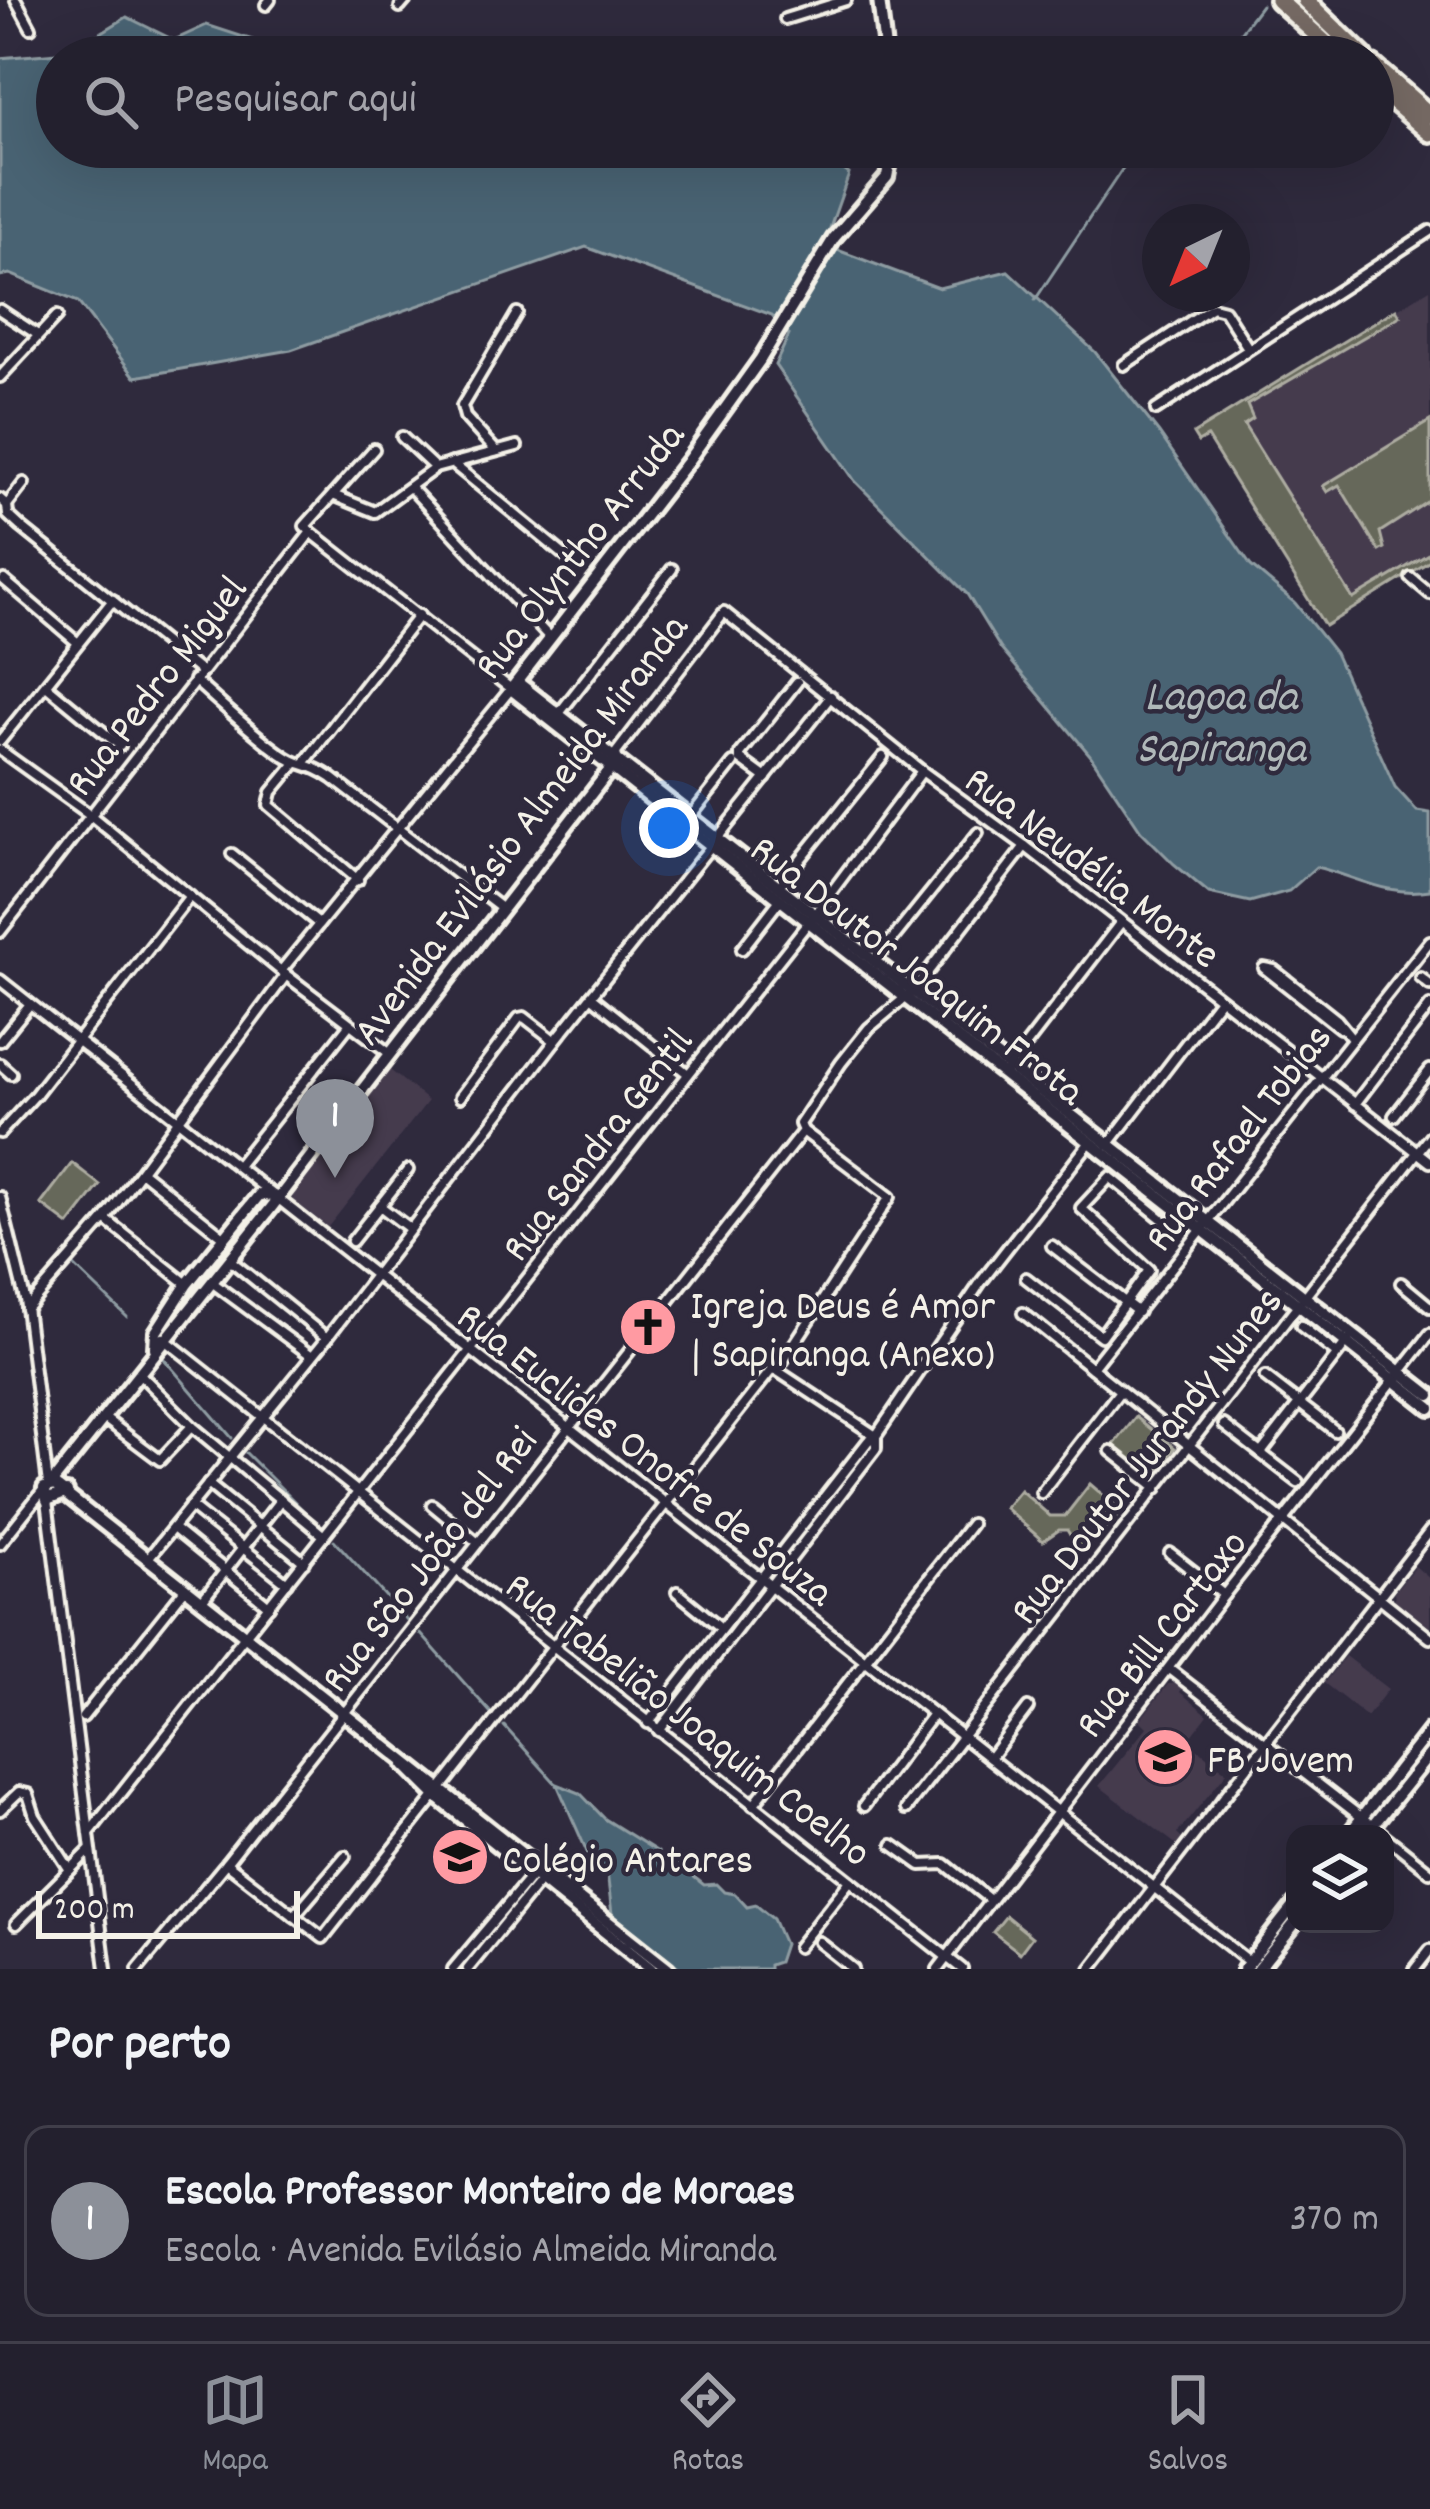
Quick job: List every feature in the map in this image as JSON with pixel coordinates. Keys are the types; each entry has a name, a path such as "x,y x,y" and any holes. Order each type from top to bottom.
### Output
{"highway":[{"path":"1278,0 1318,36"},
{"path":"1305,0 1342,36"},
{"path":"1394,83 1430,115"},
{"path":"1394,102 1430,133"}],"street":[{"path":"16,0 31,28"},
{"path":"784,19 846,0"},
{"path":"878,0 883,36"},
{"name":"Rua Olyntho Arruda","path":"26,1309 142,1172 319,924 398,832 687,462 834,238 887,177 889,168"},
{"path":"1156,410 1430,231"},
{"path":"1124,365 1212,307 1224,310 1248,348"},
{"path":"0,310 38,335"},
{"path":"496,451 465,417 462,406 517,313"},
{"path":"0,377 57,316"},
{"path":"402,437 435,468"},
{"path":"333,495 375,512 435,468 517,446"},
{"name":"Rua Pedro Miguel","path":"0,932 311,532 305,526 374,449"},
{"path":"452,463 569,559"},
{"path":"24,483 3,502 8,515 301,762 332,778 502,909"},
{"path":"410,487 551,639"},
{"name":"Rua Doutor Joaquim Frota","path":"311,532 779,886 810,918 1396,1375 1430,1408"},
{"path":"556,718 672,569"},
{"path":"1411,578 1430,594"},
{"path":"4,580 78,643"},
{"path":"0,741 112,600"},
{"name":"Rua Neudélia Monte","path":"724,612 922,771 1430,1162"},
{"name":"Avenida Evilásio Almeida Miranda","path":"161,1336 213,1283 615,765 616,753 724,612"},
{"path":"358,880 268,805 272,792 419,615"},
{"path":"766,778 740,754 797,682"},
{"path":"46,685 120,746"},
{"path":"149,1557 831,696"},
{"path":"0,751 89,814 388,1053"},
{"path":"779,886 883,757"},
{"path":"692,816 733,763"},
{"name":"Rua Doutor Joaquim Frota","path":"615,765 692,816 779,901 874,961 908,994"},
{"name":"Rua Sandra Gentil","path":"89,1833 922,771"},
{"path":"874,961 977,833"},
{"name":"Rua São João del Rei","path":"138,1969 803,1131 800,1124 841,1063 869,1028 908,994 1024,846"},
{"path":"232,854 319,924"},
{"path":"0,1133 190,896"},
{"path":"742,950 779,901"},
{"path":"1005,1072 1120,922"},
{"name":"Rua Rafael Tobias","path":"1092,1368 1429,942"},
{"path":"1340,1028 1337,1020 1274,970 1264,968 1351,1037"},
{"path":"1421,978 1430,985"},
{"name":"Rua Euclides Onofre de Souza","path":"0,980 1252,1967"},
{"path":"591,996 688,1074"},
{"path":"1104,1150 1220,999"},
{"path":"0,1041 30,1004"},
{"path":"1355,1104 1430,1006"},
{"path":"460,1097 519,1018 555,1041"},
{"path":"237,1166 349,1025"},
{"path":"0,1064 10,1073"},
{"path":"1394,1116 1430,1070"},
{"path":"226,1863 323,1938 663,1504 781,1364 890,1197 803,1131"},
{"name":"Rua Doutor Jurandy Nunes","path":"905,1809 1430,1136"},
{"path":"648,1723 758,1578 876,1436 981,1282 1092,1140"},
{"path":"352,1241 408,1170"},
{"path":"142,1172 225,1238"},
{"path":"1026,1277 1100,1336 1148,1273 1147,1264 1081,1208 1110,1177 1166,1222"},
{"name":"Avenida Evilásio Almeida Miranda","path":"0,1544 51,1491 139,1373 188,1284 260,1194 277,1197"},
{"path":"0,1197 17,1255 51,1491 106,1969"},
{"path":"380,1206 410,1229"},
{"path":"105,1219 188,1284"},
{"path":"1052,1246 1138,1312"},
{"path":"230,1260 326,1338"},
{"path":"213,1283 311,1356"},
{"path":"1401,1283 1430,1306"},
{"path":"1023,1313 1430,1639"},
{"path":"1301,1326 1336,1354"},
{"name":"Rua Bill Cartaxo","path":"938,1969 1430,1334"},
{"name":"Rua Tabelião Joaquim Coelho","path":"161,1336 962,1969"},
{"path":"1261,1453 1350,1339"},
{"path":"773,1368 876,1436"},
{"path":"139,1373 191,1426 324,1536"},
{"name":"Rua Doutor Joaquim Frota","path":"1396,1375 1430,1395"},
{"path":"1264,1377 1335,1431"},
{"path":"1041,1492 1120,1391"},
{"path":"104,1418 160,1460 191,1426"},
{"path":"1224,1425 1298,1482"},
{"path":"659,1731 876,1448 876,1436"},
{"path":"1111,1451 1157,1488"},
{"path":"208,1484 304,1562"},
{"path":"51,1491 149,1557 539,1875 638,1952 668,1969"},
{"path":"201,1602 281,1499"},
{"path":"432,1505 477,1542"},
{"path":"190,1506 287,1582"},
{"path":"753,1805 971,1524"},
{"path":"173,1528 269,1606"},
{"path":"1090,1969 1430,1531"},
{"path":"1171,1553 1224,1595"},
{"path":"83,1718 185,1588"},
{"path":"677,1592 720,1627"},
{"path":"1169,1669 1368,1825"},
{"path":"990,1758 1028,1708"},
{"path":"864,1805 933,1714"},
{"path":"1377,1825 1430,1730"},
{"path":"1378,1825 1430,1754"},
{"path":"0,1810 19,1792 28,1794 35,1816 70,1870"},
{"path":"893,1845 921,1865 945,1864 990,1900"},
{"path":"1394,1845 1430,1872"},
{"path":"16,1924 89,1851"},
{"path":"294,1916 345,1856"},
{"path":"453,1969 539,1875"},
{"path":"468,1969 539,1875"},
{"path":"798,1947 850,1881"},
{"path":"1252,1967 1286,1917"},
{"path":"1252,1967 1286,1932"},
{"path":"819,1942 853,1969"},
{"path":"1415,1969 1430,1950"},
{"path":"624,1969 638,1952"},
{"path":"638,1952 651,1969"}],"shaded area":[{"path":"1430,289 1430,561 1325,626 1207,437 1198,442 1193,434"},
{"path":"390,1070 428,1101 328,1227 293,1200 292,1193"},
{"path":"1415,1566 1430,1579 1430,1627 1395,1600 1394,1592"},
{"path":"1345,1656 1388,1689 1367,1717 1324,1683"},
{"name":"FB Jovem","path":"1179,1683 1180,1692 1208,1715 1188,1741 1227,1772 1177,1834 1182,1839 1177,1845 1099,1786 1147,1727 1140,1720 1168,1684"}],"green space":[{"path":"1396,309 1400,316 1247,405 1253,419 1244,425 1353,599 1430,553 1430,561 1325,626 1207,437 1198,442 1193,434"},
{"path":"1430,421 1430,500 1380,532 1384,548 1379,551 1339,485 1327,492 1323,486"},
{"path":"72,1163 100,1185 69,1225 41,1204"},
{"path":"1136,1417 1175,1448 1152,1477 1113,1446"},
{"path":"1090,1484 1118,1508 1117,1516 1084,1551 1068,1547 1073,1540 1067,1530 1043,1541 1005,1508 1020,1490 1050,1516 1065,1516"},
{"path":"1006,1916 1032,1937 1020,1953 993,1932"}],"water":[{"name":"Lagoa da Sapiranga","path":"127,17 166,36 96,36"},
{"name":"Lagoa da Sapiranga","path":"207,25 240,36 183,36"},
{"name":"Lagoa da Sapiranga","path":"36,55 36,168 841,168 849,174 824,245 939,288 1008,271 1095,352 1159,433 1251,566 1295,603 1335,653 1395,787 1417,811 1430,813 1430,890 1386,888 1316,867 1289,891 1250,902 1209,893 1174,864 1141,831 1090,755 1001,649 967,594 855,481 775,365 789,335 772,315 586,247 291,350 135,377 78,302 10,274 0,276 0,58"},
{"path":"557,1784 580,1793 605,1819 658,1852 659,1863 670,1858 704,1885 716,1884 747,1907 756,1905 773,1919 784,1944 778,1962 769,1969 681,1969 612,1914 607,1872 588,1854"}],"waterway":[{"path":"1238,36 1261,5"},
{"path":"1035,300 1123,168"},
{"path":"73,1265 127,1317"},
{"path":"164,1359 232,1438"},
{"path":"246,1453 321,1528"},
{"path":"334,1540 407,1620"},
{"path":"420,1633 491,1713"},
{"path":"504,1726 559,1787"}],"place":[{"name":"Escola Professor Monteiro de Moraes","path":"335,1178"},
{"name":"Igreja Deus é Amor | Sapiranga (Anexo)","path":"648,1327"},
{"name":"FB Jovem","path":"1165,1757"},
{"name":"Colégio Antares","path":"460,1857"}]}
